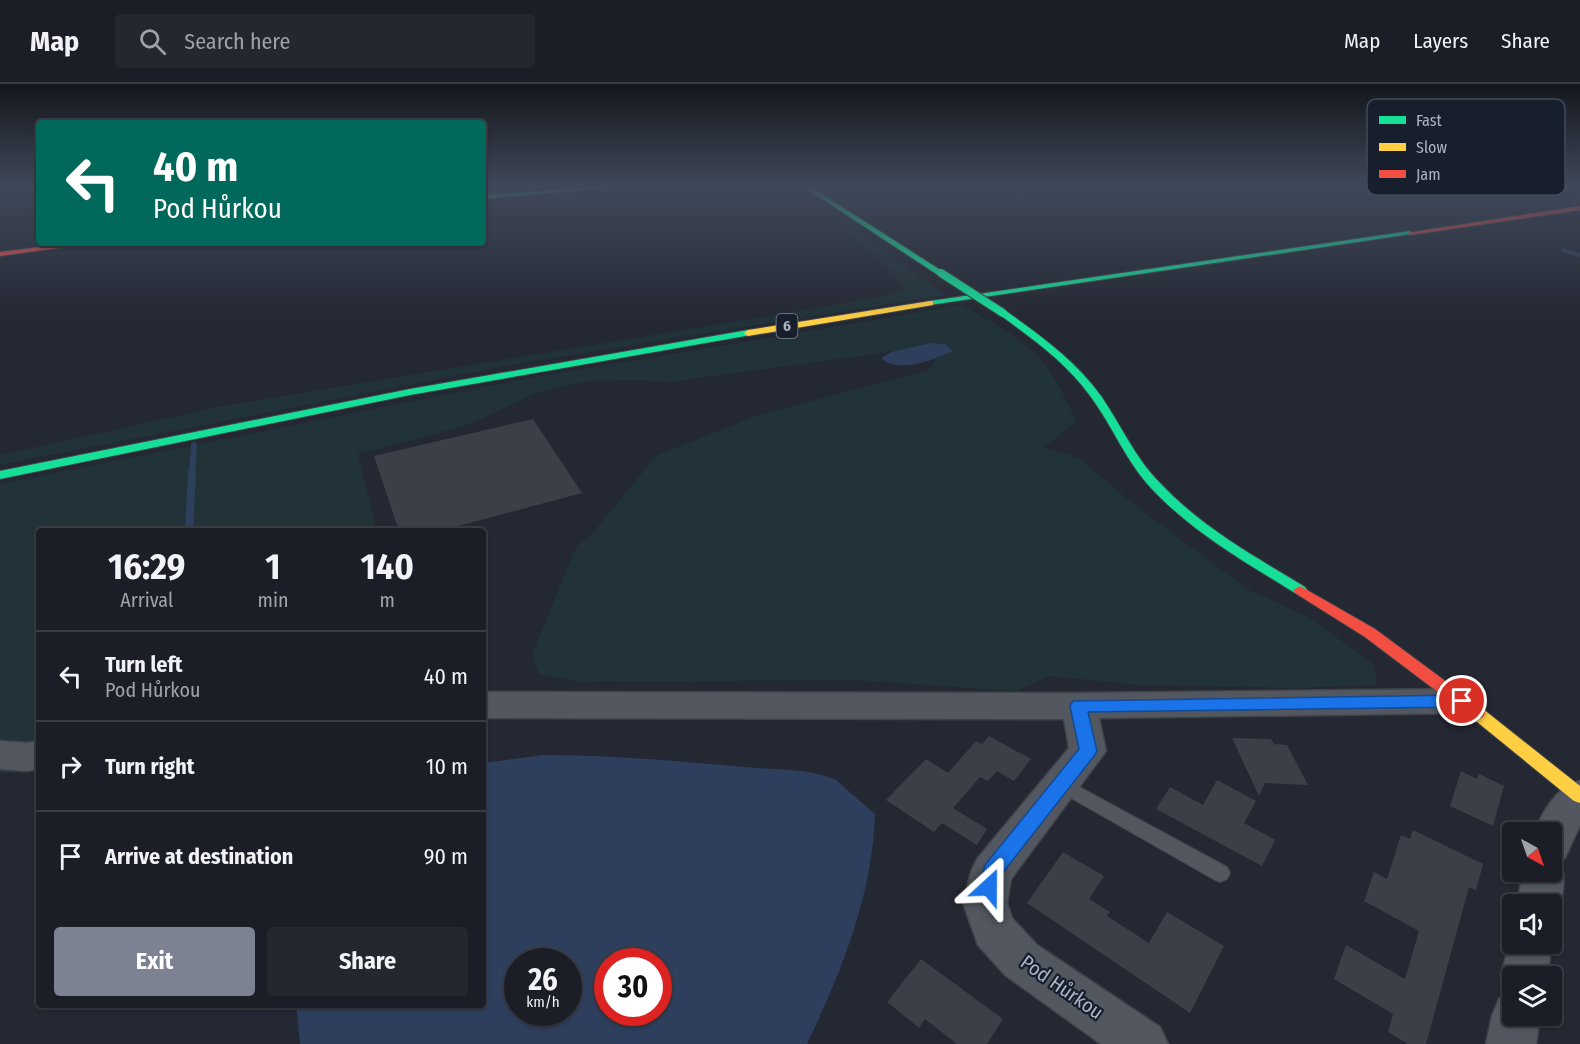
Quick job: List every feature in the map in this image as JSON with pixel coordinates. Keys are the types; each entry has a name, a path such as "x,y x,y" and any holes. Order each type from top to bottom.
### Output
{"main road":[{"path":"876,232 1047,344 1090,388 1138,465 1169,499 1211,536 1370,633 1462,701 1580,796"},
{"name":"6","path":"0,475 343,405 658,347 965,298 1417,232"},
{"path":"0,254 66,246"}],"street":[{"path":"486,705 1078,706 1462,701"},
{"name":"Pod Hůrkou","path":"1078,706 1088,751 992,872 986,903 994,930 1021,960 1143,1044"},
{"path":"0,755 36,756"},
{"path":"1560,822 1580,796"},
{"path":"1510,1044 1514,1026"}],"lane":[{"path":"1061,784 1220,873"}],"shaded area":[{"path":"850,232 856,232 946,295 516,364 0,465 0,455 217,407 889,295 905,289 894,274"},
{"path":"962,305 1018,339 1038,356 1054,377 1077,421 1044,447 1079,458 1132,503 1247,589 1306,616 1356,651 1374,665 1377,685 1296,688 1140,685 1049,676 1016,691 854,680 578,682 539,674 532,655 576,547 595,530 656,456 758,415 929,370 936,358 944,355 937,343 890,352 669,382 590,381 538,392 468,425 358,454 376,528 36,528 36,771 0,774 0,484 524,379"}],"water":[{"path":"931,343 945,344 953,351 916,364 906,365 888,363 881,358 891,352"},
{"path":"543,755 618,757 814,773 836,780 875,814 868,875 853,932 832,989 807,1044 300,1044 296,1008 486,1008 486,763"}],"building":[{"path":"533,419 582,493 451,528 398,528 374,456"},
{"path":"989,736 1031,759 1014,781 997,771 988,781 980,777 953,808 987,829 977,845 942,823 934,832 886,800 926,759 948,773 976,741 982,744"},
{"path":"1232,738 1271,739 1274,744 1287,745 1308,785 1265,783 1259,796"},
{"path":"1461,771 1477,779 1479,774 1504,786 1493,826 1450,806"},
{"path":"1217,780 1256,801 1244,823 1275,840 1262,866 1156,809 1170,787 1203,805"},
{"path":"1413,830 1483,864 1476,890 1469,887 1426,1044 1408,1044 1388,1032 1393,1014 1334,979 1346,945 1405,979 1419,931 1364,901 1374,872 1387,879 1401,835 1410,839"},
{"path":"1063,852 1104,876 1089,899 1110,912 1107,916 1149,943 1167,912 1224,946 1190,1013 1027,903"},
{"path":"921,959 1003,1019 987,1044 957,1044 925,1019 919,1028 887,1002"}],"waterway":[{"path":"1563,250 1580,255"},
{"path":"192,474 194,445"},
{"path":"189,528 192,472"}],"traffic: fast":[{"path":"877,232 941,273"},
{"path":"930,303 1410,233"},
{"path":"941,273 1003,313"},
{"path":"1003,313 1049,347 1080,376 1103,406 1138,465 1173,503 1213,535 1300,590"},
{"path":"0,475 410,392 748,333"}],"traffic: slow":[{"path":"748,333 930,303"},
{"path":"1477,713 1580,796"}],"traffic: jam":[{"path":"1410,233 1418,232"},
{"path":"0,254 66,246"},
{"path":"1300,590 1370,633 1477,713"}],"route":[{"path":"989,887 992,872 1088,751 1078,706 1462,701"}]}
